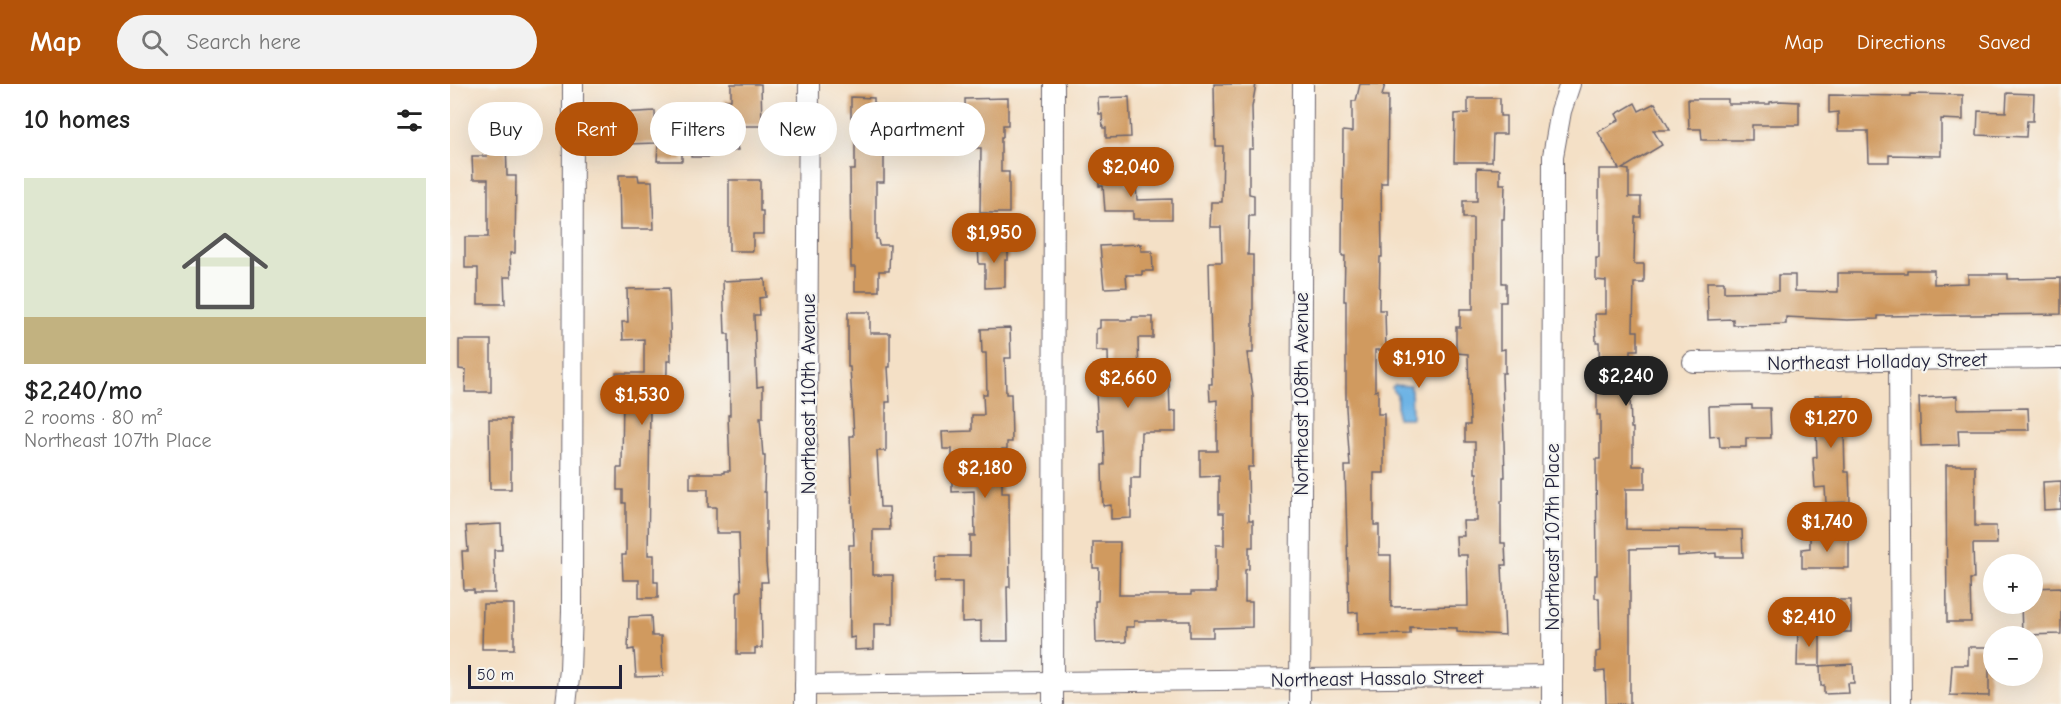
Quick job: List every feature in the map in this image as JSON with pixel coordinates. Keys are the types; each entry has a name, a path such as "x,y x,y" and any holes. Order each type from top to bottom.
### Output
{"street":[{"path":"566,704 570,670 572,611 573,84"},
{"name":"Northeast 110th Avenue","path":"805,694 809,84"},
{"path":"1053,704 1054,84"},
{"name":"Northeast 108th Avenue","path":"1300,704 1303,84"},
{"name":"Northeast 107th Place","path":"1552,704 1553,156 1561,111 1570,84"},
{"name":"Northeast Holladay Street","path":"1692,362 2061,358"},
{"path":"1899,361 1901,704"},
{"name":"Northeast Hassalo Street","path":"805,694 1053,683 1552,676"}],"water":[{"path":"1395,385 1411,386 1412,418 1397,418 1397,394 1392,387"}],"building":[{"path":"731,84 761,84 758,126 746,126 746,102 724,102 724,100 731,100"},
{"path":"1214,84 1256,84 1252,107 1253,149 1249,149 1249,194 1254,195 1254,216 1249,216 1248,255 1253,255 1253,353 1247,353 1253,397 1253,467 1248,467 1249,520 1253,520 1253,547 1249,547 1249,569 1245,570 1245,602 1252,602 1252,627 1213,628 1213,637 1190,637 1190,621 1134,621 1134,627 1126,627 1126,642 1096,643 1095,601 1098,601 1099,568 1093,568 1093,542 1120,542 1119,595 1191,595 1191,592 1216,592 1216,545 1224,545 1224,513 1219,513 1219,476 1200,477 1200,451 1217,451 1217,400 1210,401 1209,384 1212,384 1209,262 1222,262 1221,227 1210,227 1211,202 1222,202 1223,146 1216,146 1215,140"},
{"path":"1360,84 1385,84 1382,96 1388,96 1387,183 1381,183 1382,257 1380,257 1379,310 1385,310 1386,350 1375,350 1375,391 1378,390 1378,414 1384,414 1384,473 1374,473 1374,525 1379,525 1379,555 1391,555 1391,607 1468,606 1467,555 1457,555 1456,536 1464,536 1463,521 1477,521 1475,442 1465,442 1465,425 1470,425 1468,354 1456,353 1456,327 1460,327 1460,309 1473,309 1473,218 1463,218 1463,201 1477,201 1477,168 1500,169 1500,184 1505,184 1504,219 1502,219 1502,283 1506,283 1506,302 1500,302 1500,350 1505,349 1505,373 1502,373 1505,477 1503,477 1503,501 1501,501 1501,543 1505,543 1506,565 1502,565 1505,635 1457,632 1457,628 1410,627 1410,634 1358,635 1358,612 1349,613 1345,466 1350,466 1346,408 1345,256 1342,256 1343,131 1352,132 1352,101 1356,101"},
{"path":"2007,93 2034,94 2033,121 2027,121 2026,137 1977,135 1978,111 2006,112"},
{"path":"1910,94 1963,95 1963,120 1941,119 1941,156 1889,155 1889,162 1869,162 1868,131 1838,131 1838,112 1829,113 1829,95 1910,96"},
{"path":"851,97 874,98 874,102 851,102"},
{"path":"1129,97 1131,137 1106,138 1102,114 1099,114 1098,98"},
{"path":"1008,98 1008,125 1003,125 1003,137 1001,137 1001,172 1009,172 1009,213 980,213 981,156 985,156 985,102 965,102 965,99"},
{"path":"1468,98 1500,98 1500,116 1506,116 1506,134 1493,134 1492,162 1454,162 1455,114 1468,113"},
{"path":"1688,99 1728,99 1728,104 1799,102 1799,125 1752,125 1752,140 1702,140 1701,129 1689,129"},
{"path":"1635,103 1639,111 1655,103 1670,130 1653,130 1662,145 1622,169 1629,170 1629,197 1641,197 1641,217 1635,217 1634,264 1644,264 1644,283 1634,283 1633,331 1638,331 1638,350 1631,350 1630,396 1633,466 1645,466 1645,489 1626,489 1626,529 1742,530 1743,557 1716,557 1716,553 1678,556 1678,548 1630,549 1630,704 1606,704 1605,671 1596,672 1596,652 1600,651 1599,598 1595,598 1595,575 1597,575 1596,459 1600,459 1600,415 1597,415 1597,388 1600,388 1599,342 1596,342 1595,314 1606,314 1606,281 1596,280 1596,258 1599,258 1599,169 1619,169 1598,132 1619,120 1616,114"},
{"path":"650,111 650,143 638,144 638,112"},
{"path":"472,156 507,156 507,176 516,176 515,253 510,253 511,277 504,277 505,304 478,304 478,268 465,268 465,237 488,237 488,179 473,179"},
{"path":"657,156 682,156 682,161 657,161"},
{"path":"855,156 884,156 884,182 876,182 876,239 879,245 890,245 889,271 879,271 879,291 855,291 855,267 851,267 850,170 855,170"},
{"path":"1126,170 1126,184 1136,184 1137,200 1172,199 1172,219 1133,219 1133,211 1105,211 1103,186 1099,186 1099,171"},
{"path":"619,175 638,175 639,181 652,181 654,229 620,229"},
{"path":"729,180 760,180 763,234 753,234 753,251 729,251"},
{"path":"1141,244 1141,251 1152,251 1153,271 1142,271 1142,275 1126,275 1127,287 1104,288 1100,246"},
{"path":"978,245 1008,245 1008,260 1005,260 1005,287 985,288 985,264 979,264"},
{"path":"1907,270 1934,270 1934,284 1968,283 1968,274 2008,274 2008,279 2061,278 2061,314 1878,316 1878,319 1847,320 1786,317 1786,324 1733,325 1733,319 1708,320 1707,282 1724,282 1724,292 1778,291 1778,275 1795,275 1795,291 1838,292 1838,273 1907,273"},
{"path":"765,279 766,297 759,298 760,315 754,315 757,387 763,386 763,418 760,418 763,456 765,456 764,492 766,492 768,582 761,582 762,648 755,648 755,654 737,654 737,594 741,591 739,533 716,533 716,507 708,507 708,489 690,489 690,473 730,471 729,334 725,334 723,281"},
{"path":"669,288 671,361 667,361 666,410 650,410 648,555 654,555 654,582 658,582 658,598 639,598 639,580 623,580 622,555 626,555 626,503 623,503 623,490 617,490 617,468 622,468 623,395 616,395 616,373 644,373 644,339 623,340 622,322 628,322 627,289"},
{"path":"848,312 870,312 870,333 890,333 890,367 888,367 890,402 886,402 886,451 877,451 880,507 889,507 890,530 873,530 873,575 893,575 893,624 874,624 874,649 855,650 855,637 850,638 849,545 854,545 850,436 854,436 850,367 848,367"},
{"path":"1132,317 1153,317 1153,338 1138,338 1139,378 1169,378 1170,412 1176,411 1176,432 1141,432 1140,478 1131,478 1131,518 1111,519 1111,505 1103,506 1104,430 1098,431 1096,393 1109,392 1108,351 1096,351 1096,329 1100,328 1100,320 1132,320"},
{"path":"1010,328 1011,358 1005,358 1006,394 1011,394 1012,442 1007,442 1007,449 1002,449 1002,493 1009,493 1008,641 981,641 981,621 962,622 962,582 934,582 935,556 970,556 970,536 975,536 974,491 952,492 952,449 943,449 942,432 972,431 972,415 984,415 983,394 987,394 986,353 982,353 981,329"},
{"path":"459,340 491,340 491,392 465,392 466,370 459,369"},
{"path":"1843,395 1845,472 1849,472 1850,502 1826,503 1825,487 1815,488 1813,458 1817,457 1815,396"},
{"path":"1957,396 1957,409 2028,408 2029,430 1958,430 1959,445 1921,446 1919,398"},
{"path":"1752,405 1752,408 1770,408 1771,438 1746,438 1746,447 1720,447 1719,436 1710,437 1709,406"},
{"path":"489,419 511,419 511,489 490,489"},
{"path":"1946,465 1975,465 1975,526 1996,526 1997,544 1973,544 1974,579 1970,579 1971,622 1947,622"},
{"path":"2061,481 2061,509 2044,510 2043,482"},
{"path":"501,524 502,550 494,550 495,593 474,593 474,590 464,590 462,551 468,551 466,526"},
{"path":"1810,536 1849,536 1849,568 1802,568 1802,549 1810,548"},
{"path":"2061,587 2061,634 2043,634 2043,626 2022,626 2021,614 2043,614 2043,588"},
{"path":"1825,600 1851,600 1851,632 1826,632"},
{"path":"483,604 514,604 514,649 482,649"},
{"path":"651,616 652,636 661,636 663,676 636,677 634,649 628,650 629,617"},
{"path":"1798,629 1820,629 1820,666 1797,666"},
{"path":"1968,647 1983,647 1983,686 1989,686 1989,696 1950,695 1952,665 1968,665"},
{"path":"1853,664 1854,683 1848,683 1849,693 1824,694 1824,685 1821,686 1820,666"}]}
